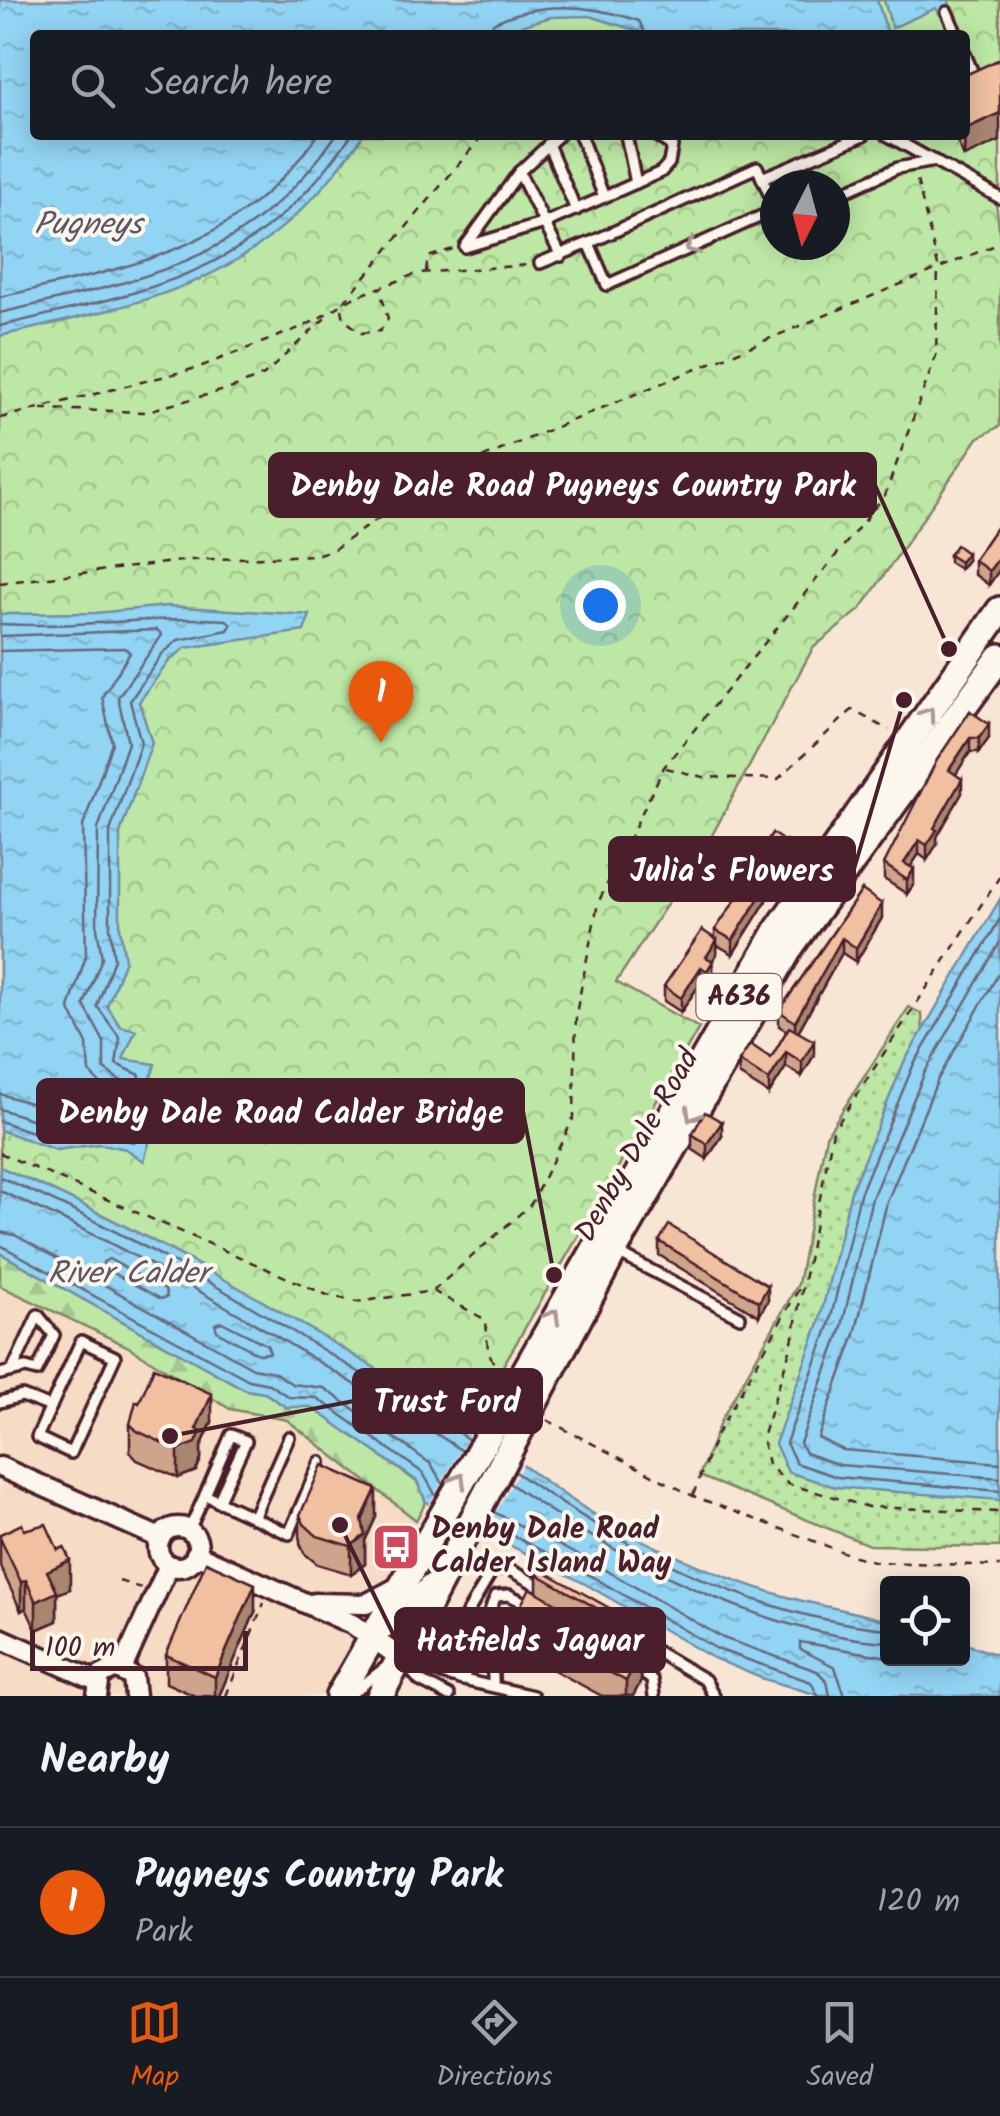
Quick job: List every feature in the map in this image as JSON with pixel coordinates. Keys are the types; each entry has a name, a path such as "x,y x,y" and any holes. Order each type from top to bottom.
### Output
{"main road":[{"name":"Denby Dale Road","path":"340,1696 512,1388 778,928 1000,610"},
{"name":"Denby Dale Road","path":"380,1696 443,1569 531,1412 614,1251 791,946 1000,657"}],"street":[{"path":"0,1467 160,1538"},
{"path":"176,1527 189,1530 197,1541 196,1554 188,1564 169,1565 158,1550 160,1538 176,1527"},
{"path":"196,1554 303,1602 401,1658"},
{"path":"122,1669 169,1565"},
{"path":"370,1637 401,1617 443,1569"},
{"path":"303,1602 366,1604 401,1583"},
{"path":"0,1638 97,1688 104,1672 122,1669"},
{"path":"122,1669 136,1683 135,1696"}],"lane":[{"path":"947,12 955,30"},
{"path":"970,66 975,78"},
{"path":"465,248 520,172 553,140"},
{"path":"582,140 604,197"},
{"path":"627,140 636,183"},
{"path":"465,248 545,224 662,172 669,163 672,146 663,140"},
{"path":"781,170 852,140"},
{"path":"896,140 1000,198"},
{"path":"548,144 576,210"},
{"path":"850,190 913,165 934,161"},
{"path":"540,264 757,167 760,174"},
{"path":"520,172 561,256"},
{"path":"588,243 608,285 760,217"},
{"path":"614,1251 740,1317"},
{"path":"0,1374 37,1371 54,1335 38,1316 12,1371"},
{"path":"81,1341 115,1356 72,1453 37,1437 51,1407 81,1341"},
{"path":"0,1402 22,1396 51,1407"},
{"path":"189,1530 231,1435 246,1441 218,1502"},
{"path":"252,1518 289,1437"},
{"path":"205,1495 289,1534 320,1462"},
{"path":"459,1679 469,1672 459,1627 492,1571 506,1568 558,1596"},
{"path":"493,1685 484,1638 496,1596 509,1595 534,1608"},
{"path":"626,1634 705,1680 714,1696"},
{"path":"401,1658 420,1681 449,1696"},
{"path":"350,1696 401,1658 422,1660 459,1679 533,1696"},
{"path":"629,1664 652,1680 654,1696"}],"path":[{"path":"35,408 144,412 236,387 264,375 340,306 480,140"},
{"path":"433,1291 531,1204 574,1117 576,1014 598,904 664,768 885,495 936,356 938,266 913,165"},
{"path":"0,583 154,564 316,555 334,550 443,474 1000,243"},
{"path":"426,272 428,257 465,248"},
{"path":"340,306 426,272 540,264"},
{"path":"340,306 344,320 361,333 380,332 388,319 380,288"},
{"path":"0,418 197,368 328,316"},
{"path":"664,768 703,777 778,778 852,710 907,744"},
{"path":"1000,876 832,1131 791,1346 762,1438 768,1464 788,1484 868,1507 1000,1512"},
{"path":"0,1153 221,1252 344,1301 433,1291 486,1320 488,1351 502,1381 512,1388"},
{"path":"693,1496 716,1436 804,1279"},
{"path":"531,1412 693,1496 877,1562 1000,1566"},
{"path":"119,1581 156,1594"},
{"path":"226,1696 271,1588"}],"shaded area":[{"path":"0,1286 127,1346 230,1409 287,1420 416,1520 340,1696 0,1696"}],"green space":[{"path":"0,0 1000,0 1000,198 995,195 1000,235 1000,426 978,438 861,609 813,648 711,837 616,982 699,1028 471,1421 47,1188 0,1174"},
{"path":"909,1007 922,1014 1000,1498 1000,1547 869,1545 699,1476 721,1420 798,1284 826,1136"},
{"path":"0,1253 246,1390 265,1393 286,1407 311,1406 417,1482 426,1502 416,1520 287,1420 230,1409 127,1346 0,1286"}],"water":[{"name":"Pugneys","path":"0,0 877,0 887,30 634,30 590,16 551,17 507,30 30,30 30,140 359,140 325,185 287,223 247,254 205,277 160,295 0,336"},
{"path":"884,0 948,0 952,10 940,15 936,8 892,28"},
{"path":"167,606 310,615 304,631 185,648 169,661 139,702 152,743 120,833 120,928 125,960 107,1006 120,1026 136,1030 123,1059 155,1064 148,1088 158,1111 144,1161 126,1149 100,1144 56,1150 0,1130 0,614 95,613"},
{"path":"1000,899 1000,1500 835,1487 788,1472 775,1444 819,1323 851,1191 904,1062"},
{"name":"River Calder","path":"0,1167 115,1221 282,1312 445,1411 581,1506 629,1534 744,1583 880,1619 880,1666 970,1666 970,1645 1000,1656 1000,1696 821,1696 713,1658 587,1585 426,1502 417,1481 311,1407 286,1407 265,1393 246,1390 0,1253"}],"pier":[{"path":"473,1428 525,1461 482,1537 427,1508"}],"building":[{"path":"1000,59 1000,113 970,127 970,73"},
{"path":"1000,522 1000,556 989,571 974,560"},
{"path":"956,545 967,553 960,562 949,555"},
{"path":"970,711 989,724 979,738 970,738 949,770 962,779 927,845 919,840 904,863 914,869 907,880 884,864 937,760"},
{"path":"772,833 785,842 772,862 759,854"},
{"path":"755,871 770,880 733,940 715,930"},
{"path":"862,890 882,904 856,948 842,938 795,1022 779,1011"},
{"path":"702,930 717,940 706,957 713,961 707,971 701,967 681,998 664,986"},
{"path":"789,1027 814,1041 802,1062 786,1052 769,1080 739,1061 750,1044 771,1058"},
{"path":"705,1112 722,1122 707,1144 692,1134"},
{"path":"669,1225 768,1286 759,1302 659,1241"},
{"path":"154,1367 212,1394 196,1429 201,1431 196,1443 178,1450 130,1424 136,1401 139,1403"},
{"path":"322,1465 376,1489 362,1519 365,1535 351,1546 317,1536 300,1515"},
{"path":"22,1524 24,1530 46,1524 58,1550 64,1547 70,1560 47,1571 57,1592 36,1602 26,1580 21,1582 0,1538 0,1534"},
{"path":"206,1562 255,1584 215,1677 166,1655"},
{"path":"540,1569 652,1632 649,1638 537,1574"},
{"path":"530,1588 641,1652 626,1681 513,1620"}],"place":[{"name":"Denby Dale Road Pugneys Country Park","path":"949,649"},
{"name":"Julia's Flowers","path":"904,700"},
{"name":"Pugneys Country Park","path":"381,743"},
{"name":"Denby Dale Road Calder Bridge","path":"554,1275"},
{"name":"Trust Ford","path":"170,1436"},
{"name":"Hatfields Jaguar","path":"340,1525"},
{"name":"Denby Dale Road Calder Island Way","path":"396,1547"}]}
